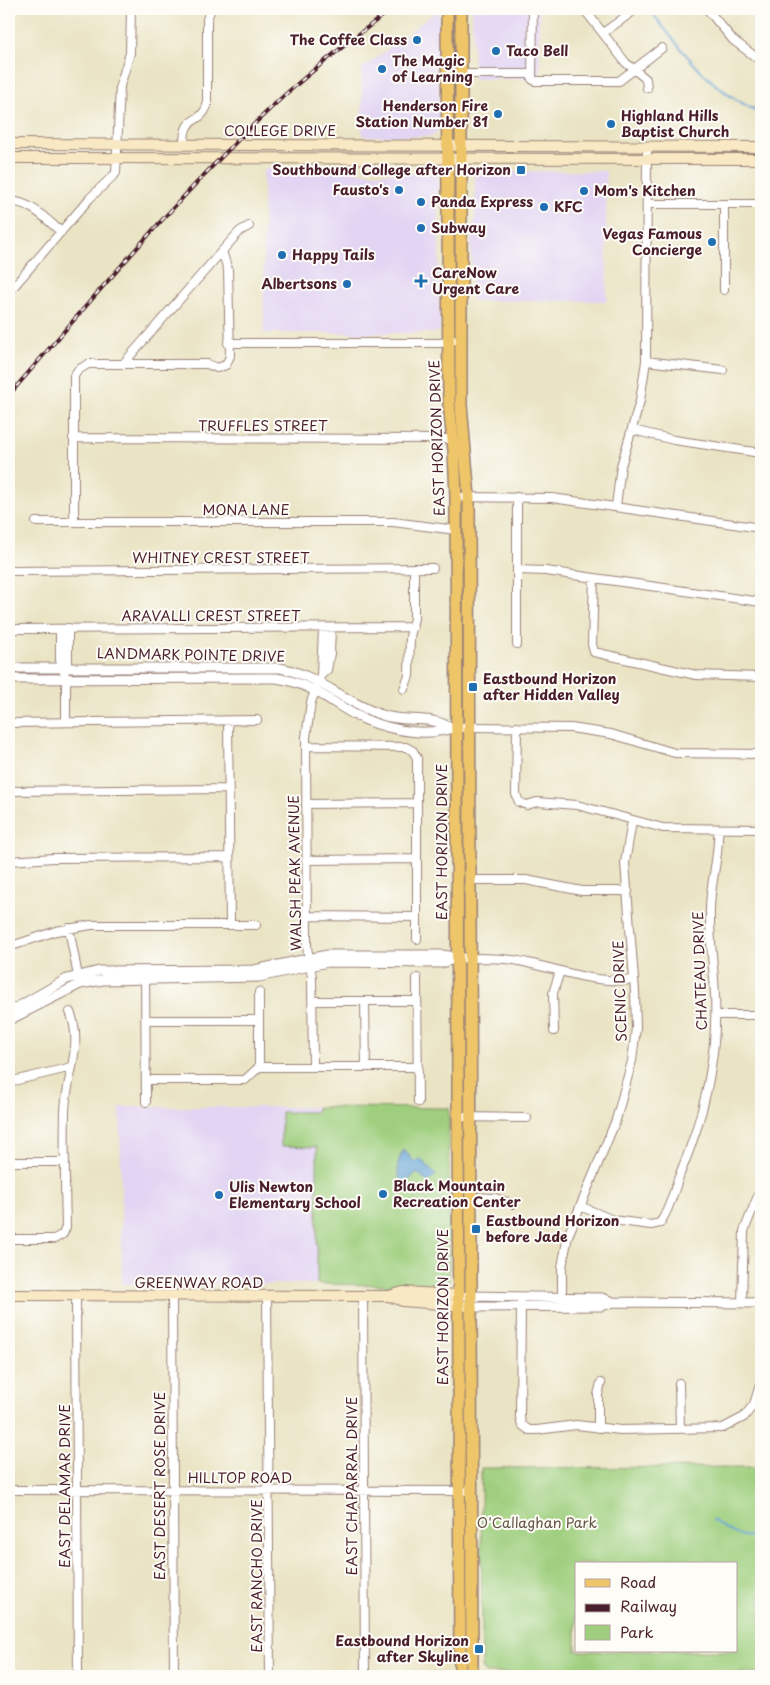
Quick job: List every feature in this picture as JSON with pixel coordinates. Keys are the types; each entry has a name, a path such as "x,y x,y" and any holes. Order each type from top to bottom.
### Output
{"main road":[{"name":"EAST HORIZON DRIVE","path":"447,9 449,404 456,497 453,727 457,958 457,1117 464,1302"},
{"name":"EAST HORIZON DRIVE","path":"460,1676 459,1491 464,1302 471,1197 469,497 462,405 460,339 461,9"},
{"name":"COLLEGE DRIVE","path":"9,144 761,147"},
{"path":"298,144 298,159"},
{"path":"551,158 555,153 579,152 594,147"},
{"name":"COLLEGE DRIVE","path":"9,158 761,159"},
{"path":"456,530 462,539 462,571 469,584"},
{"name":"GREENWAY ROAD","path":"9,1295 389,1296 403,1292 464,1302"},
{"path":"464,1302 466,1391 471,1406 472,1676"},
{"path":"459,1491 464,1494 465,1545 472,1566"}],"street":[{"path":"9,292 116,173 120,86 130,53 131,9"},
{"path":"184,145 186,126 191,120 202,116 207,106 207,19 210,9"},
{"path":"532,9 532,79 535,81 619,81 662,48"},
{"path":"584,9 626,63 646,79 648,88"},
{"path":"707,9 733,40 761,61"},
{"path":"603,33 632,12"},
{"path":"461,74 532,74"},
{"path":"616,506 621,466 633,430 646,361 647,147"},
{"path":"9,202 33,208 61,232"},
{"path":"647,204 761,204"},
{"path":"724,204 724,290"},
{"path":"123,364 240,231 249,226"},
{"path":"74,522 73,383 78,370 88,364 207,364 217,368 226,364 230,356 228,343 228,270 222,251"},
{"path":"228,343 448,343 460,339"},
{"path":"646,361 722,370"},
{"path":"633,430 674,440 761,453"},
{"name":"TRUFFLES STREET","path":"73,438 453,439"},
{"path":"456,497 552,498 761,528"},
{"path":"517,497 518,644"},
{"name":"MONA LANE","path":"36,522 393,522 456,530"},
{"path":"404,689 409,676 410,637 413,627 414,568"},
{"name":"WHITNEY CREST STREET","path":"9,571 433,568"},
{"path":"517,570 546,571 761,602"},
{"path":"594,578 592,644 594,652 689,674 761,677"},
{"name":"ARAVALLI CREST STREET","path":"9,629 327,629 413,627"},
{"path":"64,629 60,660 66,678 66,722"},
{"name":"WALSH PEAK AVENUE","path":"313,1067 313,1001 306,916 306,746 307,720 318,682 327,670 330,660 327,629"},
{"name":"LANDMARK POINTE DRIVE","path":"9,668 266,667 299,672 360,707 384,716 408,721 439,721 453,727 469,728"},
{"name":"LANDMARK POINTE DRIVE","path":"9,678 276,678 297,682 318,682"},
{"path":"9,723 257,720"},
{"path":"228,721 230,924"},
{"path":"518,727 516,794 518,802 527,805 537,802 577,805 632,821 670,828 761,829"},
{"path":"469,728 559,727 590,730 675,753 761,754"},
{"path":"306,746 406,747 414,751 416,758 417,803 417,939"},
{"path":"9,791 229,789"},
{"path":"306,804 417,803"},
{"name":"SCENIC DRIVE","path":"562,1298 563,1256 580,1206 616,1120 628,1080 636,1028 626,851 632,821"},
{"name":"CHATEAU DRIVE","path":"580,1206 613,1220 651,1224 660,1223 665,1216 668,1202 690,1151 704,1108 714,1053 716,1014 710,912 711,889 718,847 718,829"},
{"path":"9,861 54,858 230,857"},
{"path":"306,860 417,859"},
{"path":"470,880 526,880 582,891 628,891"},
{"path":"306,916 417,917"},
{"path":"9,947 35,936 91,925 256,924"},
{"path":"68,928 79,979"},
{"path":"9,1012 58,983 104,971 146,974 254,970 309,961 327,955 442,955 457,958 520,961 602,981 634,980"},
{"path":"554,1031 553,993 560,971"},
{"path":"146,974 146,1102"},
{"path":"417,978 418,1102"},
{"path":"9,1020 79,979"},
{"path":"259,992 259,1067"},
{"path":"313,1001 417,1001"},
{"path":"365,1001 366,1067"},
{"path":"9,1239 54,1239 63,1234 66,1227 65,1109 75,1053 75,1024 70,1012"},
{"path":"716,1014 761,1015"},
{"path":"146,1020 259,1020"},
{"path":"146,1080 245,1080 259,1067 418,1068"},
{"path":"9,1082 72,1068"},
{"path":"457,1117 527,1118"},
{"path":"9,1162 65,1162"},
{"path":"742,1302 742,1242 752,1209 761,1188"},
{"path":"471,1197 495,1198 513,1204"},
{"path":"752,1209 761,1212"},
{"name":"EAST DELAMAR DRIVE","path":"76,1296 78,1676"},
{"name":"EAST DESERT ROSE DRIVE","path":"172,1296 174,1676"},
{"name":"EAST RANCHO DRIVE","path":"267,1296 270,1676"},
{"name":"EAST CHAPARRAL DRIVE","path":"363,1296 365,1676"},
{"name":"GREENWAY ROAD","path":"521,1302 562,1298 602,1298 613,1302 761,1302"},
{"name":"GREENWAY ROAD","path":"464,1302 521,1302 602,1306 613,1302"},
{"path":"521,1302 522,1425 529,1430 576,1425 598,1428 710,1430 732,1424 744,1417 754,1404 761,1382"},
{"path":"679,1383 680,1429"},
{"path":"598,1428 598,1395 601,1384"},
{"name":"HILLTOP ROAD","path":"9,1490 471,1491"}],"shaded area":[{"path":"439,9 439,130 433,136 362,136 362,69"},
{"path":"472,9 539,9 540,79 474,79"},
{"path":"313,167 370,173 436,173 438,176 440,330 435,333 264,333 263,172 267,168"},
{"path":"606,171 607,301 472,301 471,230 475,220 475,172"},
{"name":"Ulis Newton Elementary School","path":"120,1107 317,1107 317,1284 122,1284"}],"green space":[{"name":"Black Mountain Recreation Center","path":"317,1107 449,1108 449,1281 447,1286 317,1284 317,1147 281,1146 281,1112 317,1112"},
{"name":"O'Callaghan Park","path":"761,1467 761,1673 486,1673 482,1668 481,1468"}],"water":[{"path":"404,1150 415,1162 420,1158 436,1175 428,1183 419,1174 415,1174 404,1185 401,1181 398,1163"}],"waterway":[{"path":"649,9 698,68 726,93 761,113"},
{"path":"713,1520 735,1534 754,1537 761,1536"}],"railway":[{"path":"9,395 171,210 239,139 302,80 391,9"}],"place":[{"name":"The Coffee Class","path":"417,40"},
{"name":"Taco Bell","path":"496,51"},
{"name":"The Magic of Learning","path":"382,69"},
{"name":"Henderson Fire Station Number 81","path":"498,114"},
{"name":"Highland Hills Baptist Church","path":"611,124"},
{"name":"Southbound College after Horizon","path":"521,170"},
{"name":"Fausto's","path":"399,190"},
{"name":"Mom's Kitchen","path":"584,191"},
{"name":"Panda Express","path":"421,202"},
{"name":"KFC","path":"544,207"},
{"name":"Subway","path":"421,228"},
{"name":"Vegas Famous Concierge","path":"712,242"},
{"name":"Happy Tails","path":"282,255"},
{"name":"CareNow Urgent Care","path":"421,281"},
{"name":"Albertsons","path":"347,284"},
{"name":"Eastbound Horizon after Hidden Valley","path":"473,687"},
{"name":"Black Mountain Recreation Center","path":"383,1194"},
{"name":"Ulis Newton Elementary School","path":"219,1195"},
{"name":"Eastbound Horizon before Jade","path":"476,1229"},
{"name":"Eastbound Horizon after Skyline","path":"479,1649"}]}
